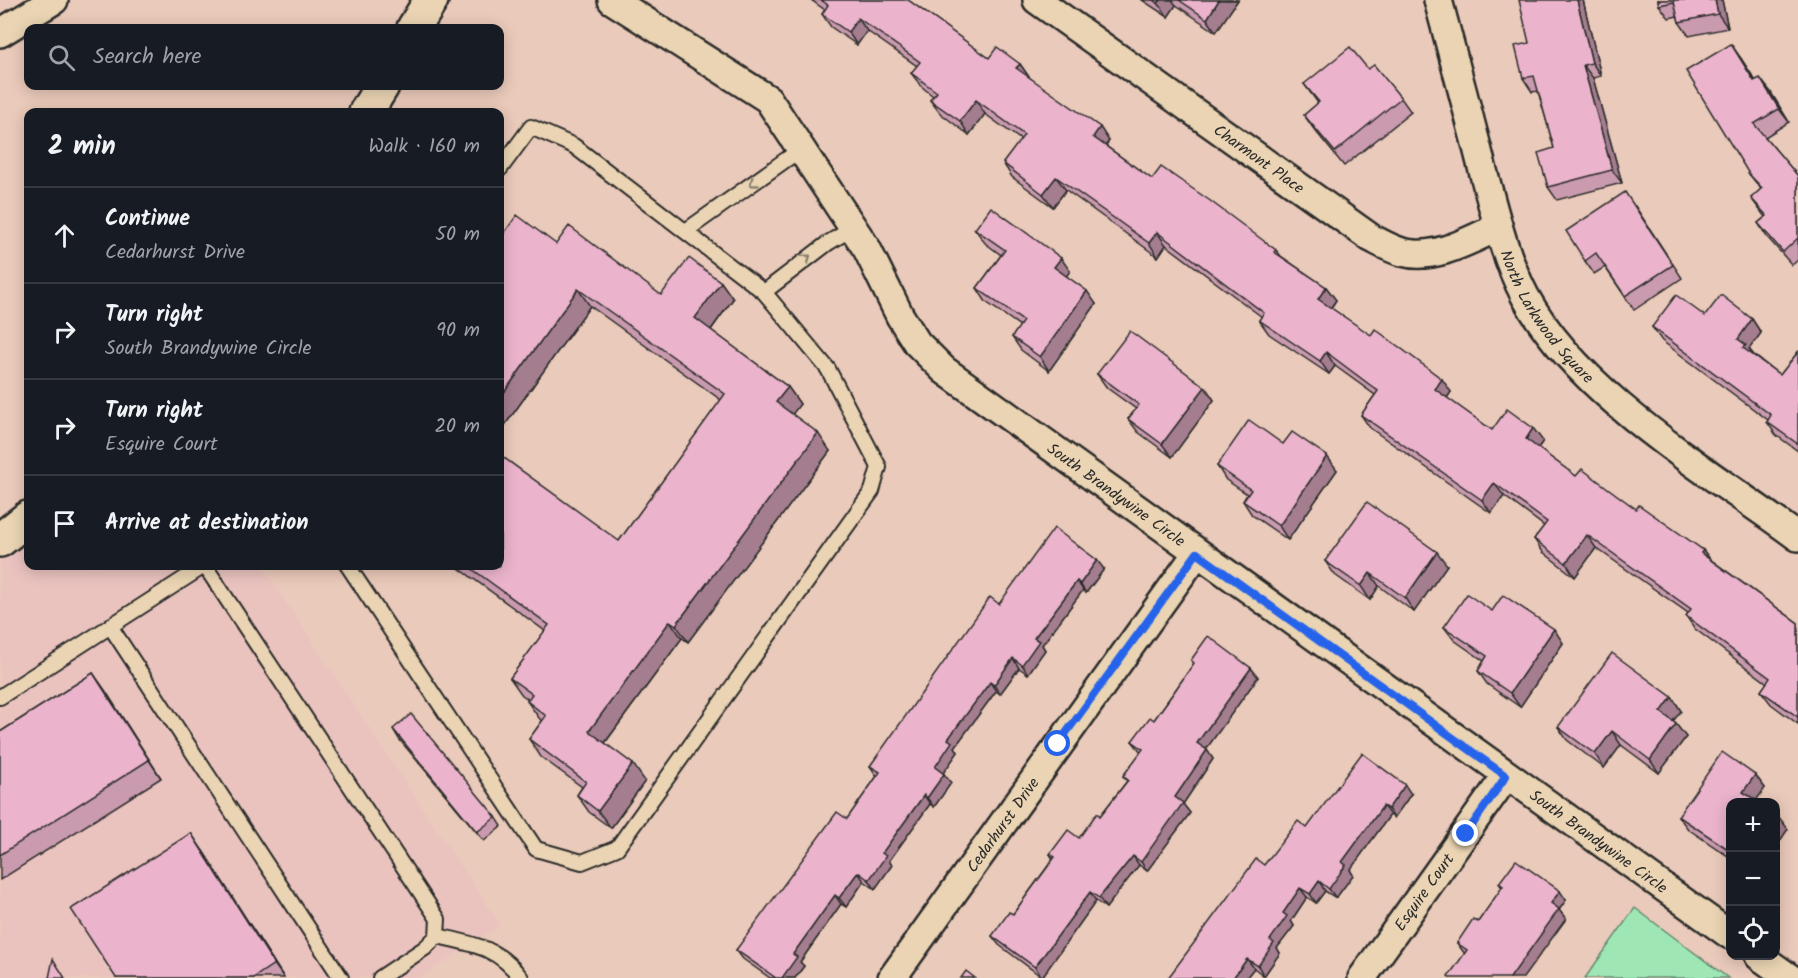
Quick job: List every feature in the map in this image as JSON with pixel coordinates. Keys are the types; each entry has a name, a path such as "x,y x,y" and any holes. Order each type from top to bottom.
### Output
{"street":[{"path":"416,24 431,0"},
{"name":"South Brandywine Circle","path":"612,0 768,99 867,249 900,316 918,343 944,370 1506,776 1726,931"},
{"name":"Charmont Place","path":"1037,0 1371,238 1403,252 1434,252 1466,242 1498,226"},
{"name":"North Larkwood Square","path":"1438,0 1498,226 1525,295 1542,324 1585,374 1634,417 1798,537"},
{"path":"0,33 50,1"},
{"path":"368,108 380,90"},
{"path":"0,540 24,521"},
{"name":"Cedarhurst Drive","path":"892,978 1197,553"},
{"name":"Esquire Court","path":"1362,978 1506,776"},
{"path":"1765,960 1790,978"}],"lane":[{"path":"351,570 536,849 582,862 617,848 872,491 879,467 828,369 764,292 687,230 574,146 531,127 504,164"},
{"path":"687,230 801,149"},
{"path":"764,292 828,243 853,228"},
{"path":"0,697 198,570"},
{"path":"207,570 438,918 437,936 425,948 380,978"},
{"path":"110,626 340,978"},
{"path":"437,936 476,945 502,957 521,978"}],"shaded area":[{"path":"24,540 24,570 265,570 500,925 420,978 0,978 0,558"}],"green space":[{"path":"1635,908 1728,978 1585,978"}],"building":[{"path":"821,0 908,0 989,58 997,47 1020,64 1016,68 1100,127 1093,137 1152,179 1161,167 1209,200 1276,250 1274,252 1326,287 1318,299 1371,335 1375,329 1442,379 1435,389 1492,430 1507,409 1533,428 1526,439 1576,476 1582,469 1636,509 1639,505 1703,550 1701,553 1798,623 1798,717 1761,691 1770,678 1686,616 1691,609 1587,535 1566,563 1534,539 1547,522 1494,483 1482,500 1361,415 1378,391 1326,352 1320,361 1259,320 1264,313 1157,232 1149,243 1056,177 1043,194 1003,163 1024,135 976,100 960,121 930,100 937,92 911,73 920,62 858,18 848,32 822,14 828,5"},
{"path":"1179,0 1219,0 1207,19"},
{"path":"1519,0 1577,0 1592,63 1583,65 1612,170 1548,187 1538,153 1554,148 1534,76 1523,78 1515,46 1529,43"},
{"path":"1658,0 1715,0 1718,14 1679,22 1674,2 1659,5"},
{"path":"1731,44 1754,81 1760,78 1779,109 1754,124 1798,176 1798,238 1783,252 1758,223 1767,216 1751,198 1762,188 1749,174 1686,71"},
{"path":"1350,47 1368,69 1374,65 1401,98 1335,152 1304,115 1319,102 1304,84"},
{"path":"1625,192 1673,265 1625,296 1596,253 1585,261 1566,231"},
{"path":"991,207 1061,258 1054,267 1087,291 1040,357 1012,337 1023,321 977,288 1005,250 975,229"},
{"path":"517,215 556,244 569,226 661,295 689,258 721,282 695,318 788,387 776,402 818,433 676,625 670,621 589,731 633,764 598,811 577,795 586,782 529,739 546,716 527,701 532,694 510,678 549,625 473,570 504,570 504,458 619,541 725,394 578,289 504,392 504,233"},
{"path":"1676,295 1705,316 1721,295 1752,319 1738,339 1746,345 1743,348 1780,375 1798,352 1798,444 1767,422 1771,415 1652,327"},
{"path":"1130,331 1205,387 1162,444 1128,419 1139,405 1097,374"},
{"path":"1249,420 1283,444 1292,432 1327,456 1279,526 1243,501 1251,490 1217,466"},
{"path":"1367,502 1437,552 1405,598 1370,573 1361,586 1325,561"},
{"path":"1054,528 1097,560 1080,584 1077,581 1034,638 1039,641 1022,665 1013,658 994,685 990,682 948,739 952,742 935,767 944,774 927,798 924,795 882,853 886,856 869,880 858,872 839,898 835,895 793,954 797,957 782,978 776,978 736,950 837,812 847,819 880,772 870,766 990,597 999,604"},
{"path":"1467,594 1492,611 1503,595 1554,629 1510,693 1478,671 1487,656 1444,627"},
{"path":"1208,636 1251,668 1197,743 1207,750 1175,797 1183,803 1141,862 1133,856 1099,898 1090,892 1035,967 992,936 1009,912 1013,914 1055,857 1050,854 1068,830 1079,838 1097,813 1100,816 1128,780 1123,776 1143,749 1132,741 1150,717 1154,720 1194,663 1191,660"},
{"path":"1612,653 1672,697 1661,712 1676,724 1650,760 1612,731 1595,754 1558,727"},
{"path":"93,673 149,760 0,855 0,732"},
{"path":"411,714 496,817 477,832 393,729"},
{"path":"1722,752 1755,775 1743,792 1753,798 1726,798 1726,848 1678,816"},
{"path":"1362,753 1405,785 1388,809 1383,806 1342,862 1346,865 1329,889 1319,881 1310,894 1300,888 1283,913 1287,916 1270,940 1274,943 1258,966 1247,959 1233,978 1168,978 1256,859 1264,865 1298,821 1307,828"},
{"path":"191,833 274,964 253,978 116,978 71,909"},
{"path":"1516,860 1560,891 1551,903 1559,909 1510,978 1449,978 1467,950 1457,943 1473,919 1478,922 1503,886 1499,883"},
{"path":"53,959 65,978 49,978"},
{"path":"966,971 975,978 961,978"}],"route":[{"path":"1058,744 1197,553 1379,682 1506,776 1466,834"}]}
